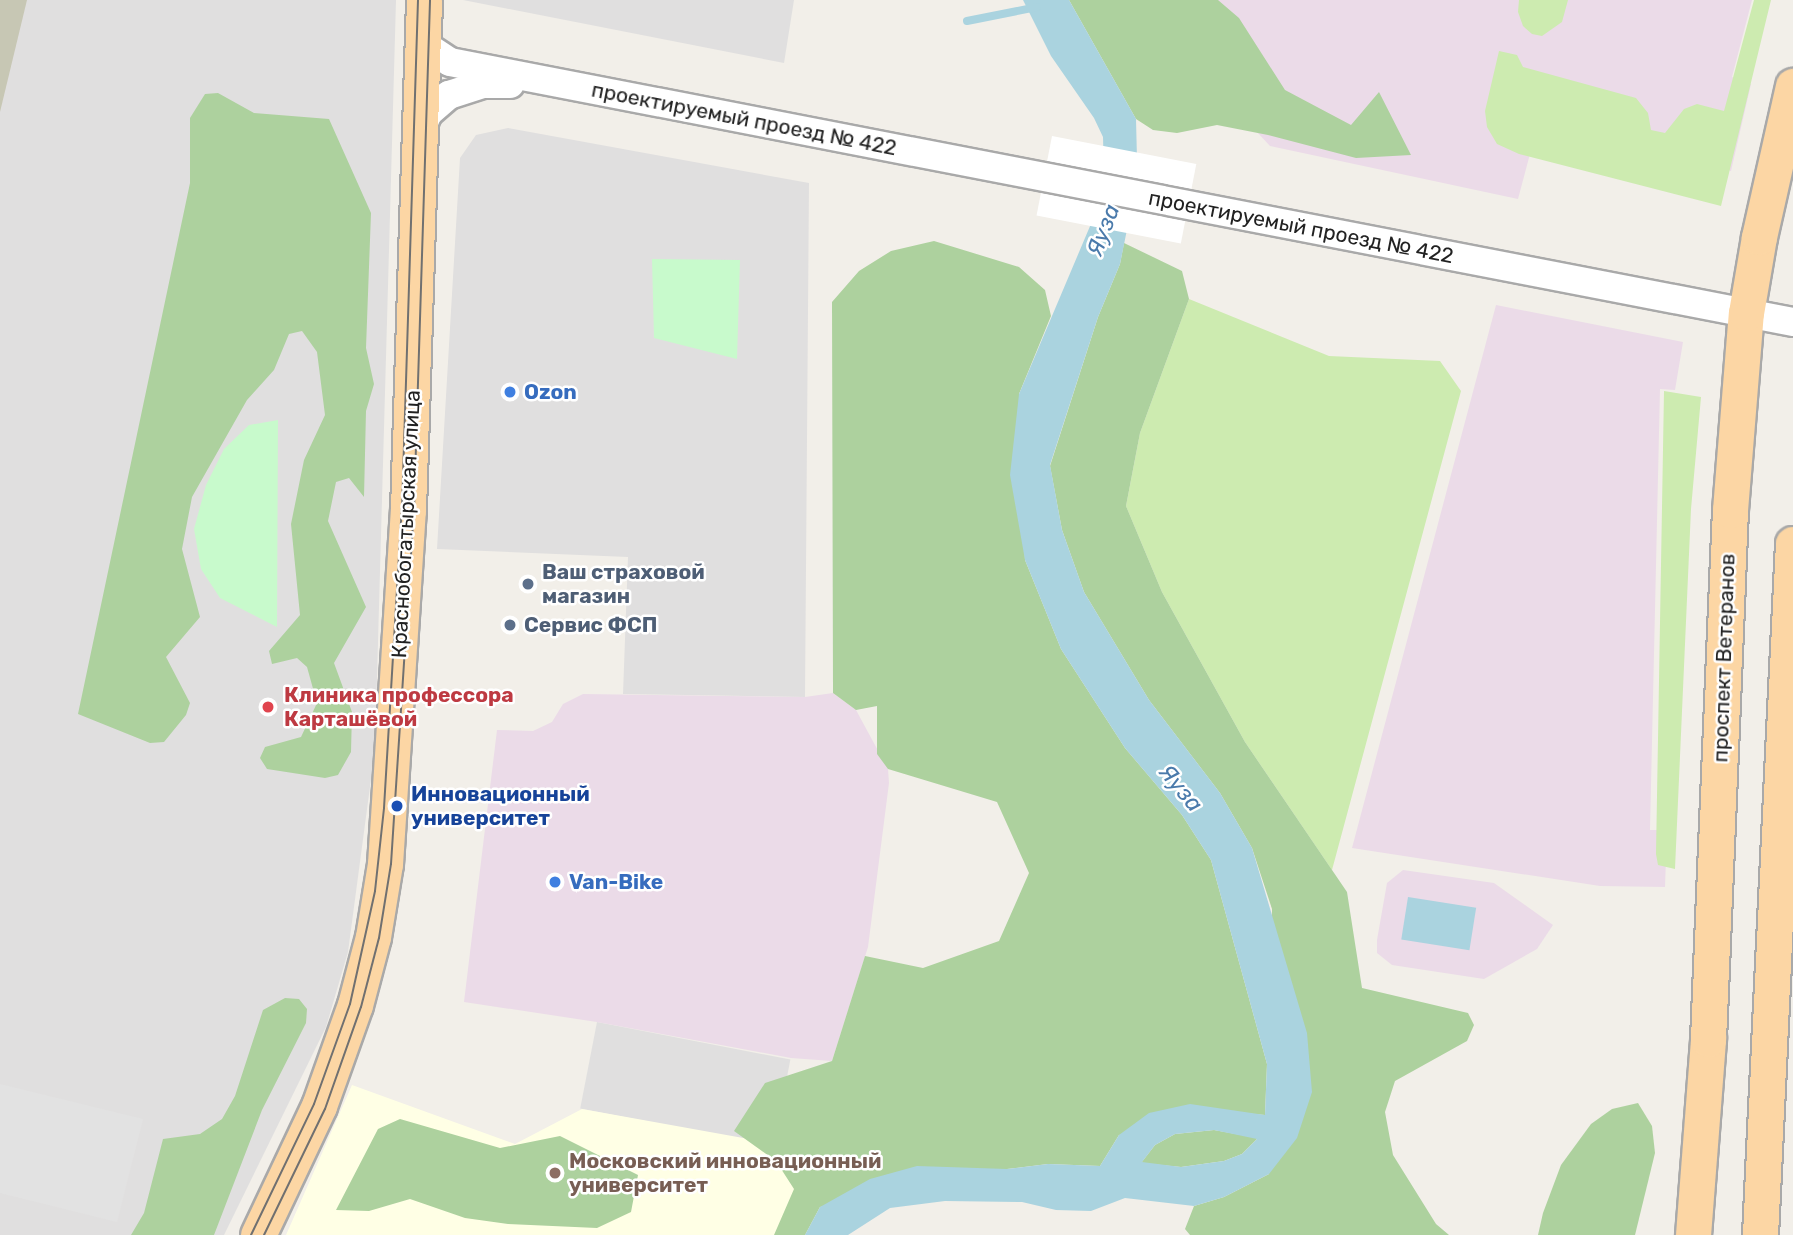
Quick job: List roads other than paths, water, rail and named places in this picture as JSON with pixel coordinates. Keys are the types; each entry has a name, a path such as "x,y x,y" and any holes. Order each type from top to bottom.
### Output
{"main road":[{"name":"Краснобогатырская улица","path":"258,1235 319,1106 355,1005 373,937 385,864 408,510 424,0"},
{"name":"проспект Ветеранов","path":"1693,1235 1708,1039 1730,510 1746,313 1759,237 1793,86"},
{"path":"1760,1235 1793,544"}],"street":[{"name":"проектируемый проезд № 422","path":"423,38 429,48 450,62 1793,322"},
{"name":"проектируемый проезд № 422","path":"422,127 428,113 449,95 482,84 561,83"}],"water":[{"name":"Яуза","path":"1023,0 1069,0 1136,119 1137,159 1131,210 1120,264 1098,317 1050,465 1062,530 1084,592 1149,700 1220,793 1252,848 1307,1033 1312,1092 1297,1138 1269,1174 1224,1197 1194,1206 1125,1198 1091,1211 1056,1210 1022,1202 945,1201 890,1208 848,1235 805,1235 820,1207 870,1179 917,1166 1007,1169 1048,1164 1100,1166 1119,1135 1149,1113 1190,1104 1265,1115 1267,1064 1211,860 1182,815 1125,748 1061,649 1025,560 1010,475 1019,394 1096,212 1104,175 1103,137 1094,118 1051,56","holes":["1214,1130 1257,1139 1242,1154 1224,1161 1181,1167 1142,1162 1155,1145 1175,1134"]},
{"path":"1408,897 1476,908 1469,950 1401,939"}],"waterway":[{"path":"967,21 1037,7"}],"tram line":[{"path":"251,1235 314,1104 350,1004 375,891 384,808 402,509 418,0"},
{"path":"264,1235 325,1109 361,1007 379,938 391,864 414,510 430,0"}],"place":[{"name":"Ozon","path":"510,392"},
{"name":"Ваш страховой магазин","path":"528,584"},
{"name":"Сервис ФСП","path":"510,625"},
{"name":"Клиника профессора Карташёвой","path":"268,707"},
{"name":"Инновационный университет","path":"397,806"},
{"name":"Van-Bike","path":"555,882"},
{"name":"Московский инновационный университет","path":"555,1173"}]}
